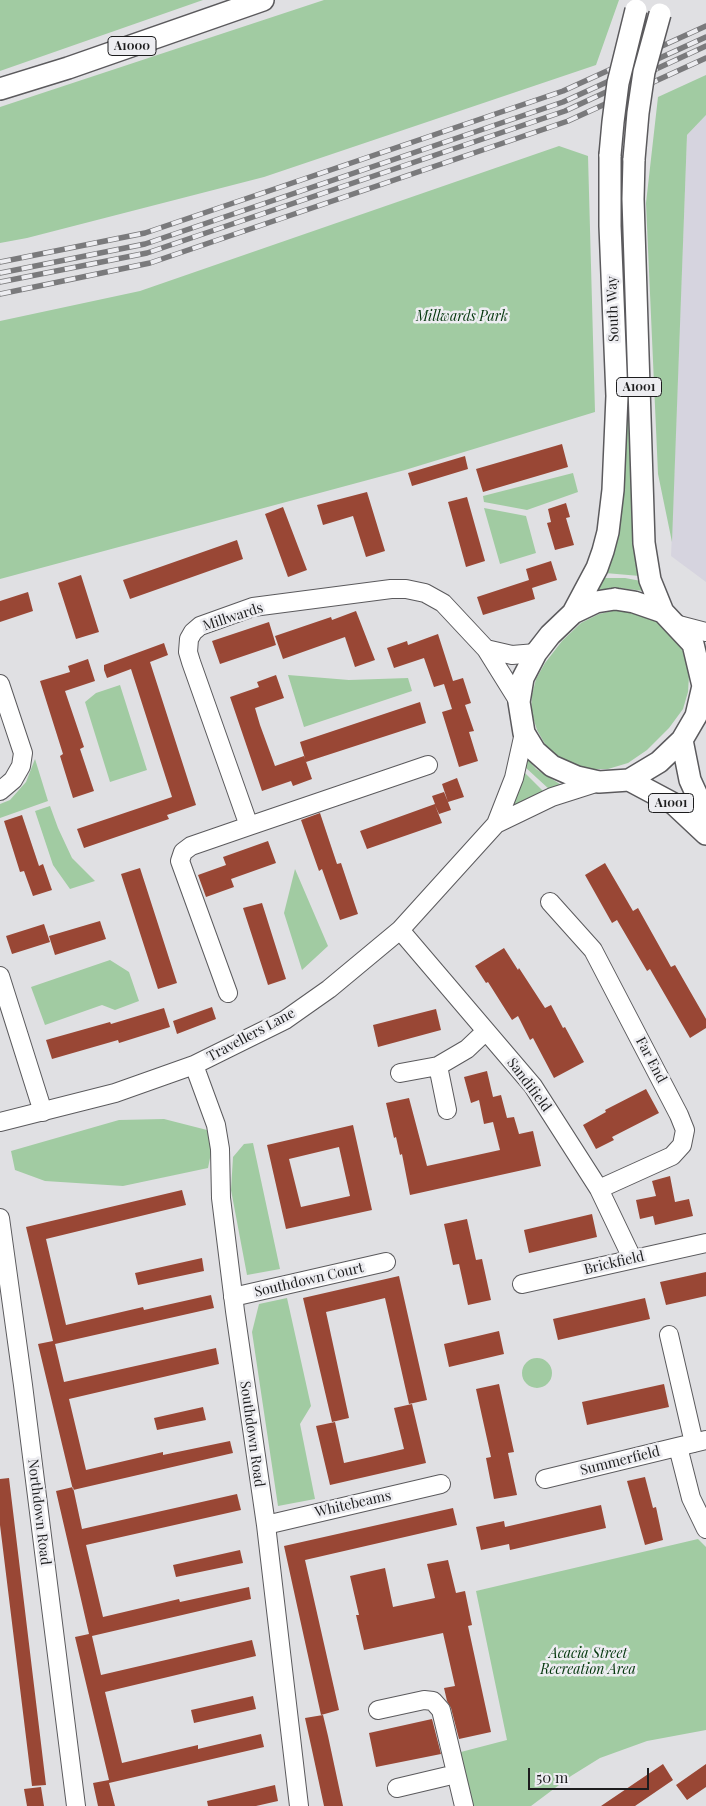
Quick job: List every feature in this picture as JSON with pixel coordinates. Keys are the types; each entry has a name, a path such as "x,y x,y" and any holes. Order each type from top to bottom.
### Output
{"main road":[{"name":"A1000","path":"0,89 68,68 263,0"},
{"name":"South Way","path":"573,613 597,568 603,551 608,532 613,490 617,396 610,226 610,155 612,122 618,83 638,5"},
{"name":"South Way","path":"663,7 644,72 634,158 633,199 644,543 650,580 669,618"},
{"path":"615,599 634,602 669,618 693,644 705,684 696,716 682,740 659,762 629,780 599,782 576,777 552,766 535,750 524,733 519,702 523,678 536,653 550,635 573,613 596,602 615,599"},
{"name":"A1001","path":"682,740 690,780 706,815"},
{"name":"A1001","path":"629,780 674,804 706,834"}],"street":[{"name":"Millwards","path":"249,826 190,662 188,652 189,639 200,626 253,607 333,595 391,589 406,589 425,593 443,603 486,649 519,702"},
{"path":"669,618 706,632"},
{"path":"486,649 512,655 536,653"},
{"path":"0,684 23,753 21,766 14,780 0,791"},
{"name":"Travellers Lane","path":"0,1122 115,1094 194,1065 285,1020 329,989 400,930 496,824 514,778 524,733"},
{"path":"228,993 180,862 183,852 191,846 428,765"},
{"name":"Travellers Lane","path":"496,824 552,797 599,782"},
{"name":"Far End","path":"550,902 593,950 679,1114 685,1130 682,1145 672,1156 599,1189"},
{"name":"Sandifield","path":"400,930 533,1086 599,1189 632,1258"},
{"path":"0,976 43,1112"},
{"path":"400,1073 438,1066 467,1049 486,1031"},
{"name":"Southdown Road","path":"194,1065 216,1125 220,1149 221,1198 233,1297 266,1525 299,1806"},
{"path":"438,1066 447,1110"},
{"name":"Northdown Road","path":"0,1218 76,1806"},
{"name":"Brickfield","path":"522,1284 706,1243"},
{"name":"Southdown Court","path":"233,1297 386,1262"},
{"path":"669,1335 693,1443 691,1498 706,1529"},
{"name":"Summerfield","path":"545,1479 693,1443"},
{"name":"Whitebeams","path":"266,1525 440,1484"},
{"path":"378,1710 424,1700 433,1701 441,1710 464,1806"},
{"path":"397,1788 456,1774"}],"shaded area":[{"path":"706,115 706,582 671,556 687,135"}],"green space":[{"path":"0,0 203,0 0,71"},
{"path":"324,0 619,0 596,65 264,177 27,238 0,243 0,107"},
{"path":"706,75 706,115 687,135 672,542 658,474 646,203 658,97"},
{"name":"Millwards Park","path":"559,146 588,156 595,412 405,470 0,579 0,321 140,291"},
{"path":"630,365 640,576 605,573 622,499 626,439 627,366"},
{"path":"573,473 578,492 527,510 484,502 483,496"},
{"path":"484,508 526,516 536,553 500,564"},
{"path":"603,578 625,578 641,581 644,591 620,588 597,590"},
{"path":"617,610 634,612 653,618 667,628 678,642 687,659 688,692 683,709 669,728 647,750 628,763 608,769 591,769 575,766 559,758 546,746 537,730 531,711 536,679 545,663 562,641 581,623 599,614"},
{"path":"288,675 349,680 408,678 412,691 304,727"},
{"path":"120,685 147,770 110,782 85,702 96,693"},
{"path":"526,757 536,769 563,786 550,790 525,767"},
{"path":"35,759 48,801 0,818 0,804 10,800 26,782"},
{"path":"524,772 545,793 518,808 512,801"},
{"path":"50,806 72,858 95,881 70,889 53,865 35,811"},
{"path":"295,869 328,946 302,970 284,913"},
{"path":"110,960 129,972 139,1001 115,1010 102,1005 45,1025 31,987"},
{"path":"164,1119 207,1130 212,1148 208,1168 123,1186 45,1181 15,1170 11,1151 119,1120"},
{"path":"253,1143 280,1269 247,1275 231,1190 233,1157 244,1144"},
{"path":"287,1298 311,1406 300,1424 315,1499 278,1506 252,1332 259,1304"},
{"path":"537,1358 548,1362 552,1373 548,1384 537,1388 526,1384 522,1373 526,1362"},
{"name":"Acacia Street Recreation Area","path":"698,1539 706,1547 706,1730 647,1741 600,1758 571,1776 531,1806 470,1806 457,1753 507,1740 476,1591"}],"building":[{"path":"562,444 568,467 483,492 476,469"},
{"path":"465,456 468,469 412,486 408,473"},
{"path":"367,492 385,551 366,557 353,516 323,525 317,505"},
{"path":"467,497 485,561 466,567 448,502"},
{"path":"566,503 570,517 566,518 574,545 555,550 547,523 551,522 548,509"},
{"path":"283,507 307,570 288,577 265,514"},
{"path":"237,540 243,559 130,599 123,580"},
{"path":"551,561 557,580 532,588 535,599 483,615 477,597 529,580 526,569"},
{"path":"81,575 99,632 76,639 58,583"},
{"path":"28,592 33,611 0,622 0,601"},
{"path":"356,611 375,660 355,667 345,637 283,659 275,636 331,617 332,620"},
{"path":"269,622 276,645 220,664 212,641"},
{"path":"438,634 453,681 463,678 471,703 465,705 474,731 469,732 478,761 459,767 442,712 452,709 444,684 434,687 424,658 394,668 387,648 407,641 408,645"},
{"path":"164,643 168,655 150,662 196,805 167,815 169,819 84,848 77,829 172,797 131,669 107,678 104,670 104,665"},
{"path":"88,659 95,681 65,691 84,747 80,749 94,791 73,798 60,756 63,754 40,681 70,672 68,666"},
{"path":"276,675 284,698 255,708 260,725 275,766 304,756 312,779 293,786 291,781 262,791 230,697 259,687 257,682"},
{"path":"420,702 426,723 306,762 300,742"},
{"path":"457,778 464,797 448,802 442,784"},
{"path":"444,792 451,810 439,814 435,805 442,823 367,849 360,831 435,804 432,796"},
{"path":"320,813 337,864 341,863 358,914 340,920 322,869 319,871 301,820"},
{"path":"22,815 39,866 43,864 52,890 33,896 24,871 20,872 4,821"},
{"path":"268,841 276,863 231,879 234,887 206,897 198,875 226,865 223,857"},
{"path":"605,863 633,911 638,908 671,967 675,965 706,1019 706,1028 690,1038 650,969 647,971 617,920 612,923 585,875"},
{"path":"140,868 177,983 158,989 121,874"},
{"path":"262,903 286,979 268,985 243,908"},
{"path":"100,921 106,939 55,955 49,936"},
{"path":"44,924 50,942 12,954 6,936"},
{"path":"504,948 545,1008 551,1005 584,1062 554,1078 533,1038 530,1040 518,1016 512,1020 488,982 486,983 475,966"},
{"path":"212,1007 216,1019 177,1034 173,1021"},
{"path":"164,1008 170,1027 119,1043 118,1040 52,1059 46,1040 110,1022 111,1024"},
{"path":"436,1009 441,1030 378,1047 373,1025"},
{"path":"487,1071 493,1097 501,1095 507,1118 514,1117 519,1134 533,1131 541,1166 410,1195 402,1154 400,1155 396,1137 394,1138 386,1103 409,1098 427,1166 500,1150 493,1122 484,1124 479,1100 471,1103 464,1077"},
{"path":"646,1089 659,1113 612,1137 614,1140 596,1149 583,1125 606,1112 605,1110"},
{"path":"353,1125 372,1210 286,1229 267,1145","holes":["339,1147 350,1196 301,1207 289,1159"]},
{"path":"670,1176 675,1202 689,1199 693,1216 655,1225 653,1216 640,1219 636,1200 656,1196 652,1181"},
{"path":"182,1190 186,1205 46,1239 66,1325 143,1307 144,1310 211,1295 214,1308 55,1344 64,1382 216,1348 219,1364 69,1399 86,1470 163,1452 163,1455 230,1441 233,1453 73,1490 38,1344 53,1341 26,1227"},
{"path":"592,1214 597,1237 529,1253 524,1230"},
{"path":"467,1219 476,1260 482,1259 491,1300 468,1305 459,1264 453,1265 444,1224"},
{"path":"202,1258 204,1271 138,1285 135,1273"},
{"path":"706,1272 706,1296 666,1305 660,1282"},
{"path":"399,1276 427,1400 409,1404 385,1298 326,1312 349,1418 332,1422 303,1298"},
{"path":"645,1298 650,1319 558,1340 553,1319"},
{"path":"499,1331 504,1354 449,1367 444,1344"},
{"path":"499,1384 514,1452 508,1453 517,1495 494,1499 486,1458 491,1457 476,1389"},
{"path":"664,1384 669,1407 587,1425 582,1402"},
{"path":"412,1404 426,1463 330,1485 316,1426 335,1422 344,1463 375,1456 404,1449 394,1408"},
{"path":"203,1407 206,1420 157,1430 154,1418"},
{"path":"645,1477 653,1508 656,1507 663,1540 645,1545 627,1481"},
{"path":"9,1478 46,1785 32,1786 0,1525 0,1479"},
{"path":"73,1487 82,1529 237,1494 241,1510 86,1545 103,1617 179,1599 180,1602 249,1587 251,1599 92,1636 101,1675 252,1640 256,1656 105,1692 122,1763 198,1745 198,1749 261,1734 264,1747 109,1783 115,1806 98,1806 93,1783 109,1780 75,1637 89,1634 56,1491"},
{"path":"601,1505 606,1528 510,1550 509,1544 481,1550 476,1527 504,1521 505,1527"},
{"path":"453,1508 457,1525 305,1560 339,1710 321,1715 284,1546"},
{"path":"240,1550 243,1563 176,1577 173,1565"},
{"path":"448,1560 456,1593 465,1591 472,1625 468,1626 491,1732 459,1739 444,1688 455,1686 443,1633 364,1650 356,1615 359,1615 350,1576 385,1568 393,1607 435,1598 427,1564"},
{"path":"253,1696 256,1709 194,1723 191,1710"},
{"path":"323,1715 343,1806 324,1806 305,1718"},
{"path":"432,1719 441,1754 376,1767 369,1733"},
{"path":"663,1764 673,1780 635,1806 601,1806"},
{"path":"706,1764 706,1787 687,1800 676,1785"},
{"path":"275,1785 278,1801 256,1806 208,1806 207,1801"},
{"path":"41,1787 44,1806 27,1806 24,1789"}],"railway":[{"path":"0,262 145,233 563,91 706,26"},
{"path":"0,273 145,244 563,102 706,37"},
{"path":"0,282 147,253 565,111 706,46"},
{"path":"0,294 150,263 568,121 706,58"}]}
